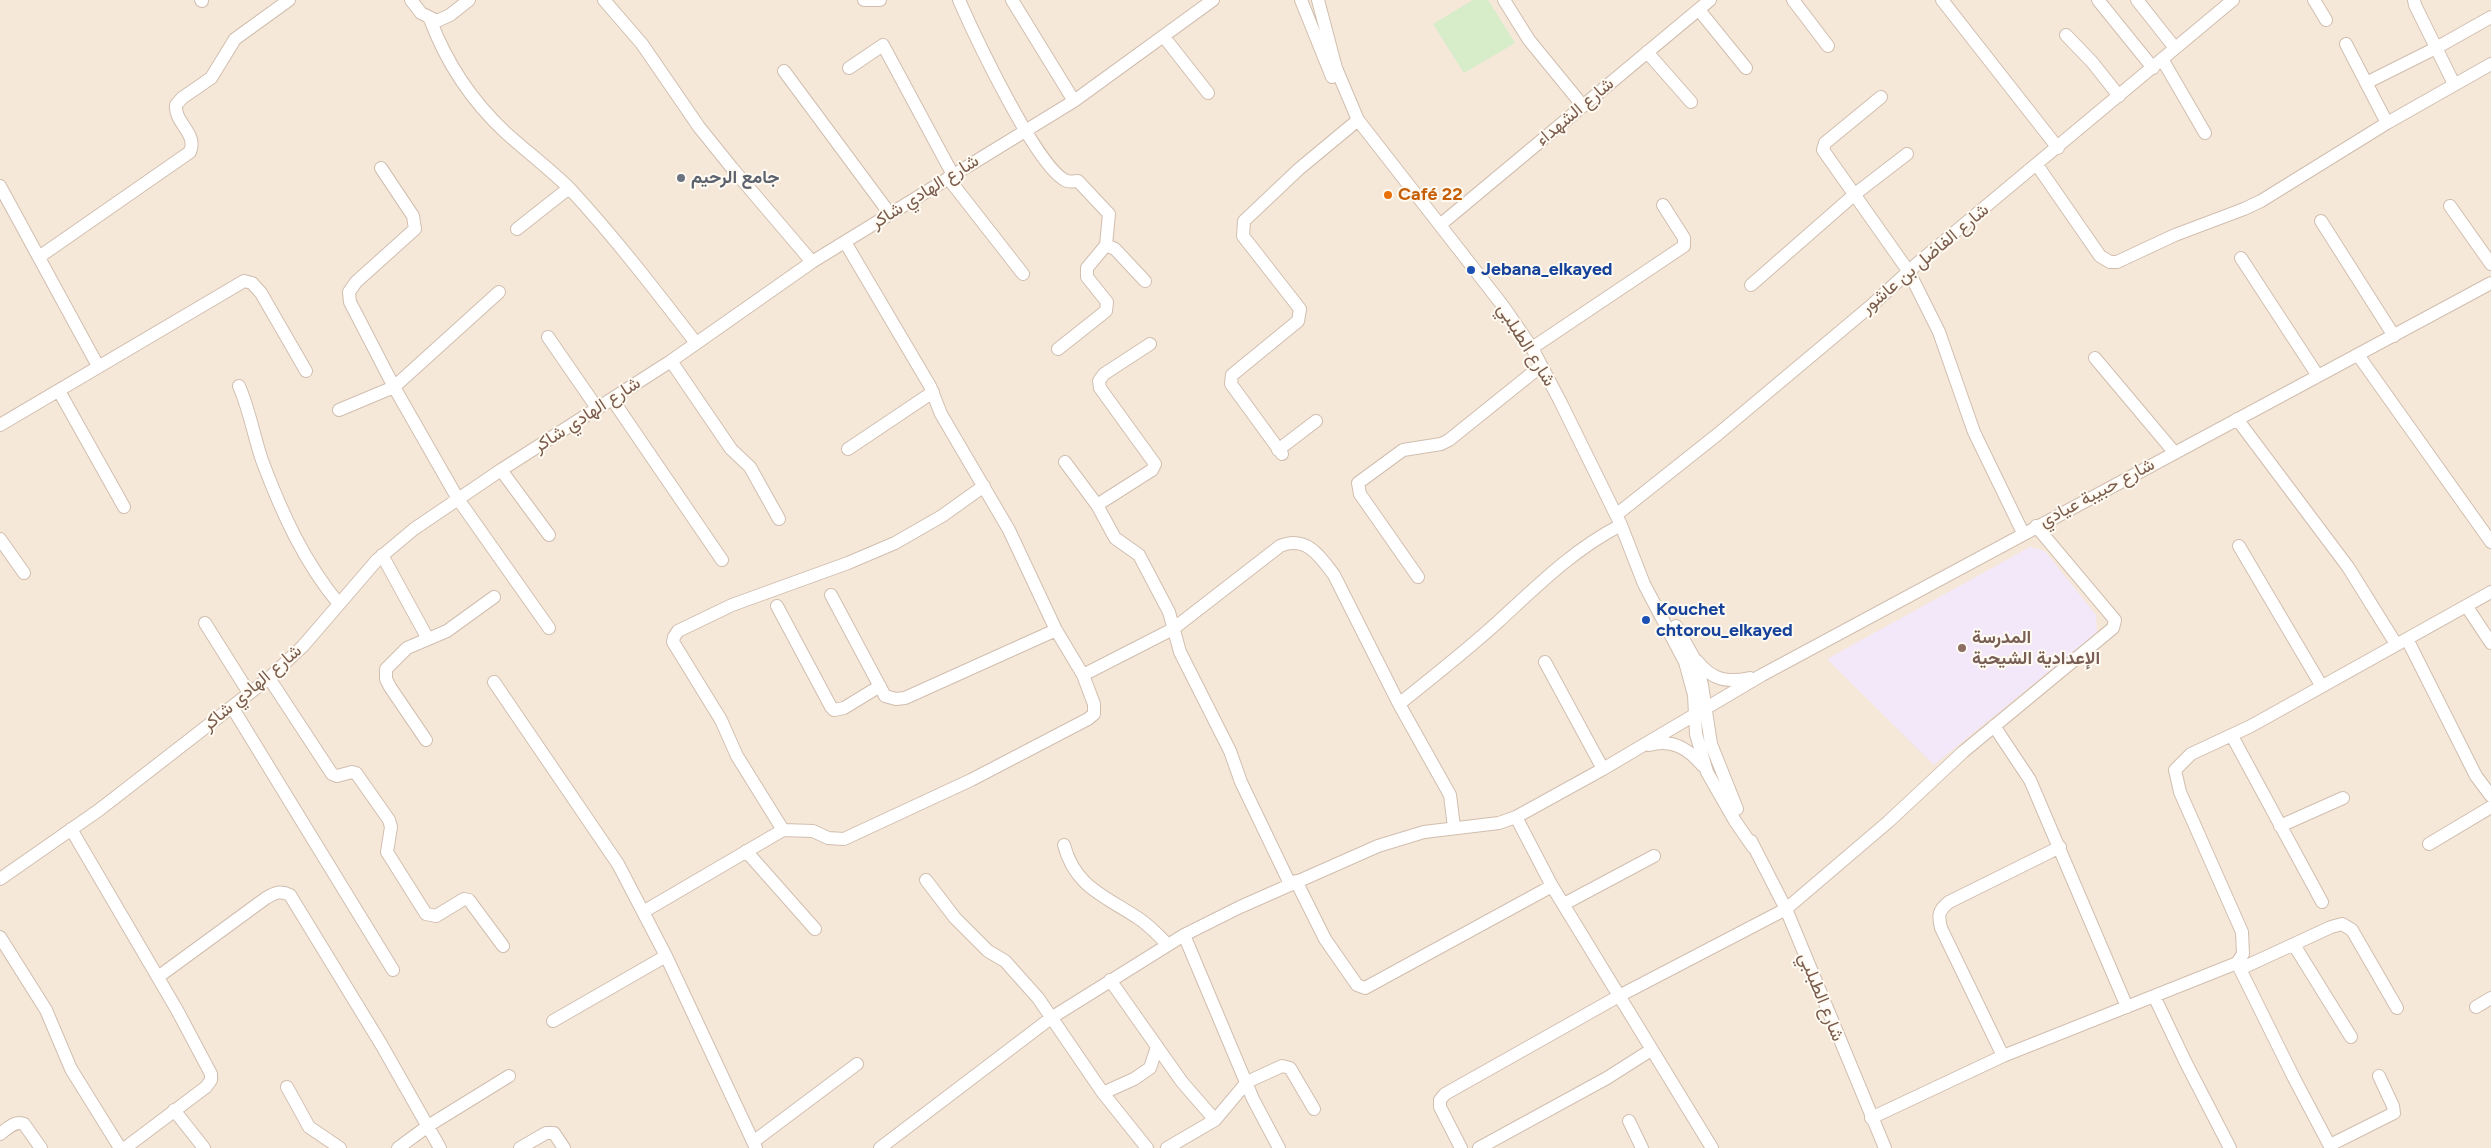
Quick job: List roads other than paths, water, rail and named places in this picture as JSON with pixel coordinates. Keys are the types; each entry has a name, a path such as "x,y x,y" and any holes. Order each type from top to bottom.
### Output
{"street":[{"path":"39,257 190,152 192,147 190,136 176,113 176,105 211,78 230,46 240,35 289,0"},
{"path":"411,0 421,13 437,21 450,15 469,0"},
{"path":"604,0 642,44 699,126 732,168 812,262"},
{"path":"864,0 880,0"},
{"path":"959,0 987,59 1033,142 1056,174 1068,182 1078,181 1109,214 1106,245 1087,268 1087,277 1106,302 1106,311 1058,350"},
{"path":"1012,0 1074,101"},
{"name":"شارع الهادي شاكر","path":"0,879 71,829 269,678 303,646 382,555 458,499 671,361 812,262 1074,101 1213,0"},
{"name":"شارع الطبلبي","path":"1301,0 1341,96 1503,306 1532,348 1631,548 1692,654 1699,670 1715,758 1754,847 1786,910 1885,1148"},
{"name":"شارع الطبلبي","path":"1318,0 1336,68 1356,116"},
{"path":"1504,0 1529,40 1583,106"},
{"name":"شارع الشهداء","path":"1440,225 1710,0"},
{"path":"1793,0 1828,46"},
{"path":"1942,0 2058,148"},
{"path":"2098,0 2157,64 2204,133"},
{"path":"2137,0 2175,48"},
{"name":"شارع الفاضل بن عاشور","path":"1399,704 1450,664 1544,578 1618,520 2233,0"},
{"path":"2314,0 2326,20"},
{"path":"2414,0 2454,84"},
{"path":"1698,10 1746,68"},
{"path":"2366,83 2436,48 2491,17"},
{"path":"430,19 445,54 470,92 505,131 541,161 569,188 625,250 696,343"},
{"path":"2066,35 2092,62 2119,96"},
{"path":"1164,37 1208,93"},
{"path":"2346,44 2386,123"},
{"path":"849,68 883,45 950,176 1023,274"},
{"path":"1647,52 1691,102"},
{"path":"2037,165 2100,256 2110,262 2116,262 2196,226 2244,209 2386,123 2491,64"},
{"path":"784,71 890,214"},
{"path":"1881,97 1822,147 1910,272 1939,332 1974,432 2023,533"},
{"path":"1316,421 1280,452 1231,384 1232,375 1298,321 1300,309 1243,236 1244,221 1356,116"},
{"path":"1751,285 1855,194 1907,154"},
{"path":"381,168 413,216 415,228 356,282 349,297 394,387 458,499 549,628"},
{"path":"0,186 98,366"},
{"path":"516,228 569,188"},
{"path":"1532,348 1684,246 1684,238 1663,205"},
{"path":"2450,206 2491,264"},
{"path":"2321,220 2394,336"},
{"path":"643,912 783,830 812,831 828,838 844,839 980,776 1088,719 1094,714 1094,704 1083,675 1056,630 1009,530 941,414 933,392 845,242"},
{"path":"1106,245 1115,249 1145,281"},
{"path":"2241,258 2318,376"},
{"path":"0,425 238,283 247,281 252,283 261,293 306,371"},
{"name":"شارع حبيبة عيادي","path":"880,1148 1051,1018 1167,944 1293,883 1378,846 1424,832 1500,822 1516,817 1603,770 1762,675 2491,283"},
{"path":"339,410 394,387 499,292"},
{"path":"548,337 597,408"},
{"path":"1096,505 1152,470 1155,464 1100,388 1099,381 1104,374 1150,344"},
{"path":"2358,355 2491,542"},
{"path":"2096,358 2174,452"},
{"path":"671,361 731,449 750,467 780,519"},
{"path":"1418,577 1360,494 1358,483 1403,450 1441,444 1449,440 1541,366"},
{"path":"239,386 250,412 263,462 300,549 317,576 339,604"},
{"path":"59,391 124,507"},
{"path":"848,449 933,392"},
{"path":"612,399 722,560"},
{"path":"2237,419 2348,567 2401,642 2476,776 2491,796"},
{"path":"1065,462 1096,505 1115,538 1138,555 1169,612 1180,652 1230,751 1241,782 1293,883 1325,939 1357,985 1365,988 1552,886"},
{"path":"501,470 549,535"},
{"path":"783,830 737,756 721,720 673,642 674,636 678,631 732,605 872,554 895,543 942,516 984,486"},
{"path":"1461,1148 1442,1114 1439,1104 1442,1097 1619,996 1786,910 1994,726 2113,628 2115,620 2036,526"},
{"path":"0,539 24,573"},
{"path":"1083,675 1173,630 1280,546 1288,542 1298,542 1310,547 1321,556 1334,575 1399,704 1450,795 1454,827"},
{"path":"2239,546 2321,685"},
{"name":"شارع الطبلبي","path":"1631,548 1644,584 1685,662 1694,695 1696,734 1707,772 1738,826 1754,847"},
{"path":"382,555 428,638"},
{"path":"2379,1076 2393,1106 2394,1113 2330,1147 2238,966 2243,954 2242,932 2180,792 2175,770 2190,754 2232,736 2491,592"},
{"path":"831,595 885,696 896,699 905,698 1056,630"},
{"path":"426,740 390,687 386,674 390,663 407,648 447,631 494,597"},
{"path":"777,606 834,710 844,708 880,686"},
{"path":"2467,607 2491,643"},
{"path":"205,623 249,693"},
{"path":"1692,654 1714,678 1727,681 1762,675"},
{"path":"1545,662 1603,770"},
{"path":"269,678 332,774 337,776 352,772 356,774 389,820 391,829 387,852 426,914 436,916 464,899 469,900 503,946"},
{"path":"494,682 610,852 666,956 754,1145 857,1064"},
{"path":"232,707 393,970"},
{"path":"1994,726 2030,780 2127,1007"},
{"path":"2232,736 2322,902"},
{"path":"1640,748 1657,743 1681,746 1695,757 1707,772"},
{"path":"2280,826 2343,798"},
{"path":"2429,844 2491,807"},
{"path":"1516,817 1552,886 1650,1050 1712,1148"},
{"path":"71,829 158,976 209,1066 211,1074 211,1080 206,1087 125,1148"},
{"path":"1064,845 1074,872 1082,880 1139,918 1167,944"},
{"path":"2003,1056 1941,928 1938,915 1941,908 1949,902 2060,847"},
{"path":"746,851 815,929"},
{"path":"1564,904 1654,856"},
{"path":"926,880 955,918 988,951 1005,961 1038,998 1103,1093 1147,1148"},
{"path":"158,976 276,893 283,892 290,895 440,1148"},
{"path":"1871,1118 2003,1056 2154,996 2294,945 2331,926 2346,925 2352,930 2398,1008"},
{"path":"1184,935 1253,1099 1279,1148"},
{"path":"0,937 46,1010 71,1069 120,1148"},
{"path":"2294,945 2351,1037"},
{"path":"553,1021 666,956"},
{"path":"1110,980 1182,1082 1215,1120"},
{"path":"2154,996 2230,1148"},
{"path":"2476,1007 2491,998"},
{"path":"1103,1093 1134,1079 1150,1068 1157,1047"},
{"path":"1479,1148 1607,1078 1650,1050"},
{"path":"1167,1148 1215,1120 1246,1082 1282,1066 1290,1068 1314,1109"},
{"path":"398,1148 428,1126 509,1076"},
{"path":"287,1087 309,1127 340,1148"},
{"path":"174,1110 204,1148"},
{"path":"1629,1121 1642,1148"},
{"path":"0,1134 15,1123 20,1122 24,1124 40,1148"},
{"path":"520,1148 546,1133 554,1133 564,1148"}],"place":[{"name":"جامع الرحيم","path":"681,178"},
{"name":"Café 22","path":"1388,195"},
{"name":"Jebana_elkayed","path":"1471,270"},
{"name":"Kouchet chtorou_elkayed","path":"1646,620"},
{"name":"المدرسة الإعدادية الشيحية","path":"1962,648"}]}
